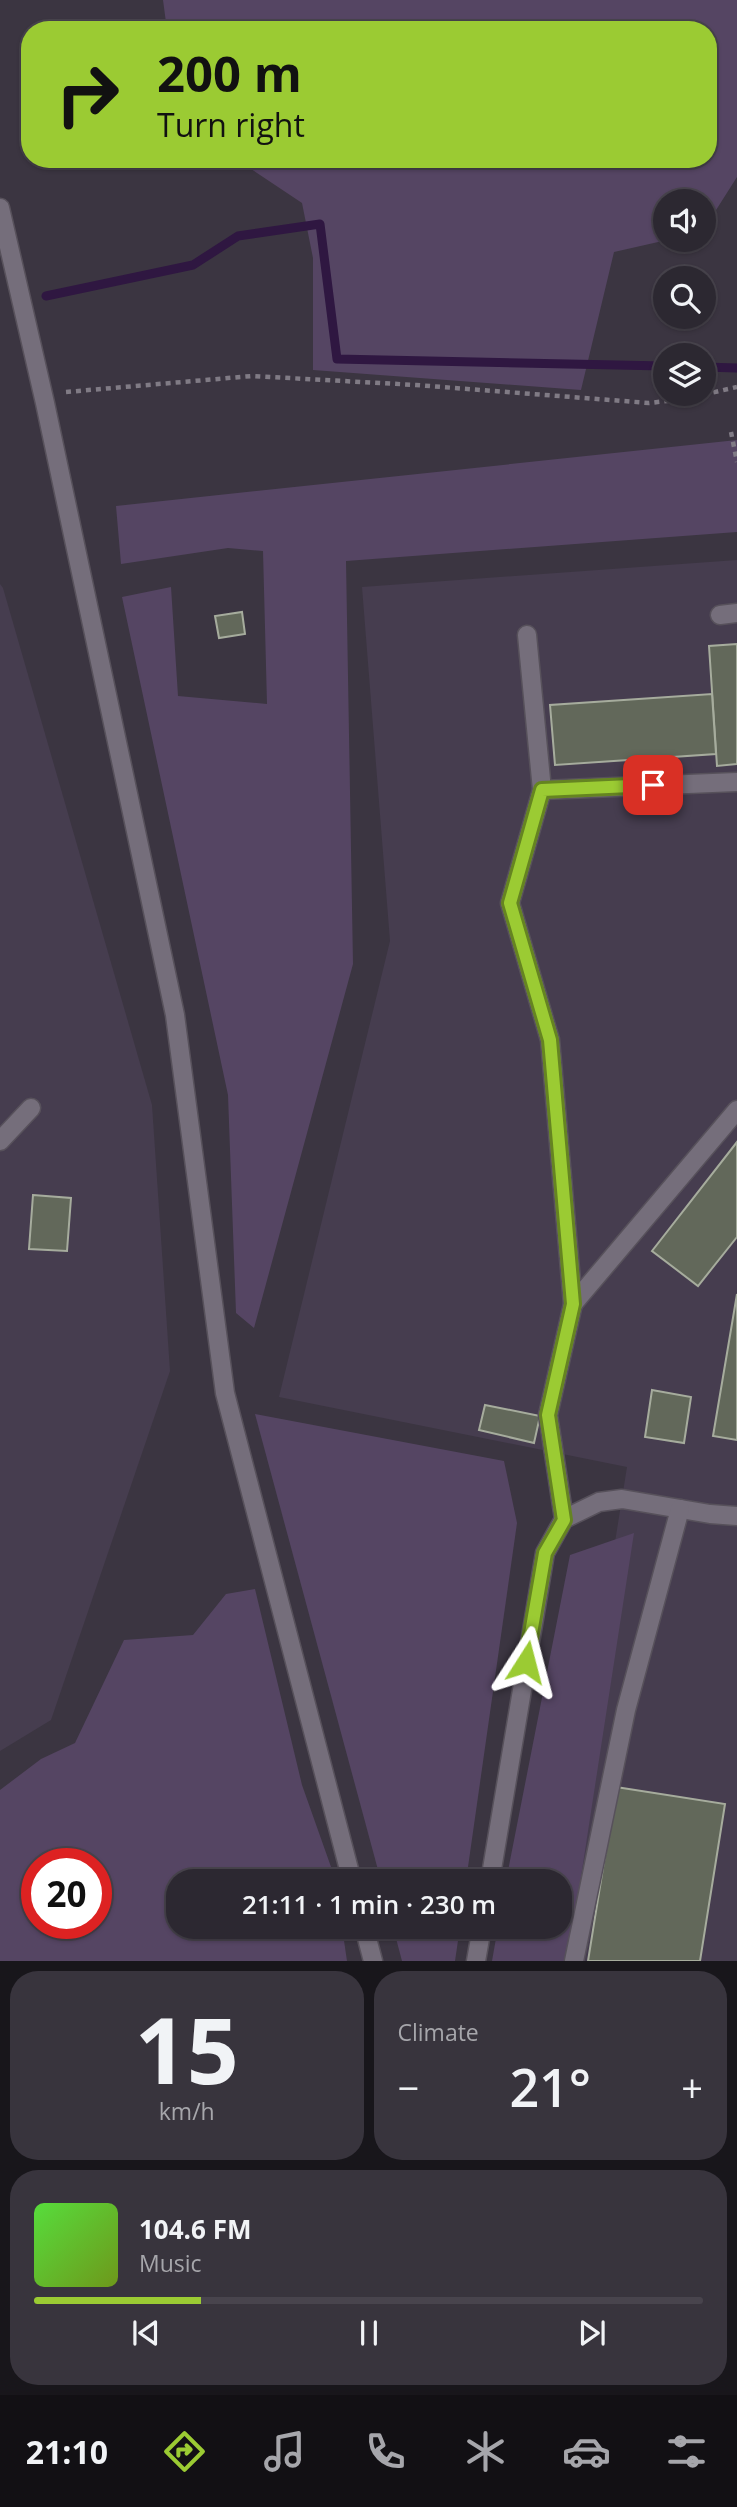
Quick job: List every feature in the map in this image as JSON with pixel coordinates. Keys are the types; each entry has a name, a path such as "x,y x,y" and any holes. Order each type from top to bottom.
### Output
{"lane":[{"path":"0,208 43,394 175,1015 225,1393 349,1869"},
{"path":"527,635 542,790 510,903 550,1040 573,1304 548,1415 564,1520"},
{"path":"542,790 737,782"},
{"path":"0,1141 31,1108"},
{"path":"573,1304 737,1110"},
{"path":"492,1869 545,1553 564,1520 599,1502 622,1499 737,1516"},
{"path":"574,1961 626,1710 680,1509"},
{"path":"367,1939 373,1961"},
{"path":"476,1961 480,1939"}],"path":[{"path":"43,394 252,376 416,385 649,404 737,387"},
{"path":"731,432 737,462"}],"shaded area":[{"path":"163,0 737,0 737,177 716,210 716,189 653,189 653,243 614,252 581,390 313,370 313,258 302,203 250,168 717,168 717,21 166,21"},
{"path":"737,440 737,532 346,561 353,964 254,1328 236,1313 228,1095 122,597 171,587 178,696 267,704 263,551 228,548 121,564 116,506"},
{"path":"737,560 737,1961 548,1961 556,1939 572,1939 572,1869 563,1869 627,1467 279,1397 390,941 362,587"},
{"path":"0,584 152,1105 170,1371 51,1720 0,1751"},
{"path":"255,1414 504,1461 517,1523 468,1869 378,1869"},
{"path":"634,1533 572,1935 572,1869 508,1869 570,1555"},
{"path":"255,1589 302,1785 332,1869 166,1869 166,1939 344,1939 347,1961 0,1961 0,1790 41,1759 75,1743 124,1640 193,1635 226,1594"},
{"path":"396,1939 458,1939 455,1961 402,1961"},
{"path":"496,1939 571,1939 568,1961 492,1961"}],"building":[{"path":"242,612 245,634 219,638 215,616"},
{"path":"737,644 737,764 717,766 709,646"},
{"path":"712,694 716,754 555,765 550,705"},
{"path":"737,1142 737,1237 698,1286 652,1251"},
{"path":"33,1195 71,1198 67,1251 29,1249"},
{"path":"737,1294 737,1440 713,1436"},
{"path":"652,1390 691,1397 684,1443 645,1437"},
{"path":"485,1405 540,1416 534,1443 479,1430"},
{"path":"616,1787 725,1804 700,1961 588,1961"}],"waterway":[{"path":"46,296 193,265 238,236 320,224 337,359 653,366"},
{"path":"716,367 737,368"}],"route":[{"path":"526,1662 545,1553 564,1520 548,1415 573,1304 550,1040 510,903 542,790 653,785"}]}
